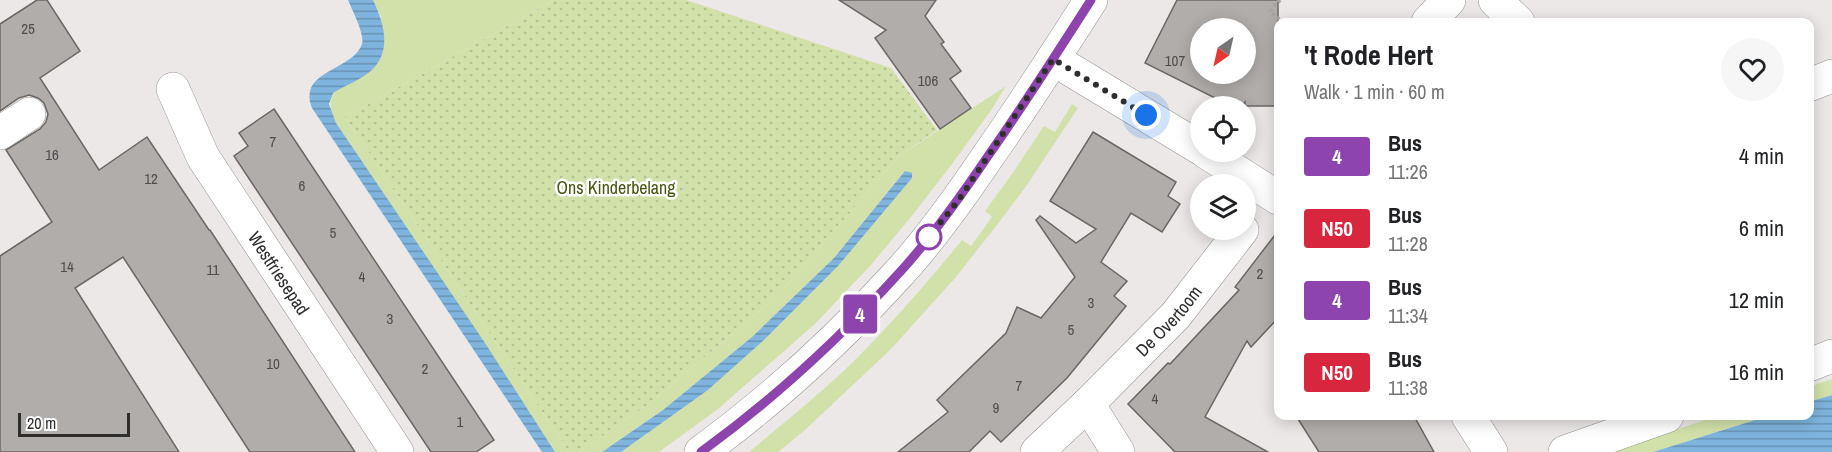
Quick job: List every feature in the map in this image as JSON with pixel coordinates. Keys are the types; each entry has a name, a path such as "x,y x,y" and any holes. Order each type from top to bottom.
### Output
{"street":[{"path":"701,452 790,381 901,271 958,201 1091,0"},
{"path":"1432,18 1449,0"},
{"path":"1495,0 1514,18"},
{"path":"1053,59 1190,142"},
{"path":"1814,83 1832,76"},
{"name":"Westfriesepad","path":"172,89 203,157 397,452"},
{"path":"0,133 29,114"},
{"path":"1223,162 1274,191"},
{"path":"1256,213 1274,193"},
{"name":"De Overtoom","path":"1037,452 1176,315 1234,240"},
{"path":"1814,362 1832,356"},
{"path":"1088,404 1118,452"},
{"path":"1471,420 1491,452"},
{"path":"1565,452 1656,420"}],"path":[{"path":"1278,18 1270,11 1280,0"}],"green space":[{"path":"373,0 554,0 345,117 569,452 555,452 336,123 331,105 333,93 367,74 378,62 381,17"},
{"name":"Ons Kinderbelang","path":"554,0 686,0 891,68 937,130 899,156 777,296 650,403 579,452 569,452 345,117"},
{"path":"1006,86 952,164 870,266 816,323 718,409 659,452 621,452 708,390 765,339 838,266 905,171 834,258 752,337 663,410 602,452 579,452 650,403 777,296 899,156"},
{"path":"1072,104 1078,108 1027,185 956,277 891,349 805,430 778,452 749,452 854,361 910,302 962,240 971,246 992,217 985,211 1044,126 1055,132"},
{"path":"1832,379 1832,395 1814,400 1814,385"},
{"path":"1705,420 1755,420 1653,452 1605,452"}],"water":[{"path":"348,0 373,0 381,19 384,39 381,58 375,66 367,74 333,93 329,104 336,123 485,343 555,452 542,452 312,108 309,95 312,86 319,78 357,53 362,44 360,28"},
{"path":"905,171 912,173 912,178 838,266 765,339 708,390 621,452 602,452 663,410 752,337 834,258"},
{"path":"1832,395 1832,452 1653,452 1755,420 1814,420 1814,400"}],"building":[{"path":"37,0 47,0 80,51 40,78 99,170 147,137 355,452 250,452 123,257 75,288 179,452 0,452 0,256 52,222 6,150 40,129 46,122 48,114 44,103 29,95 19,98 0,111 0,24"},
{"path":"839,0 936,0 925,16 944,42 941,44 961,71 950,79 971,108 940,129 875,38 886,30"},
{"path":"1177,0 1278,0 1278,18 1274,18 1274,106 1256,106 1256,96 1211,96 1145,63"},
{"path":"274,109 494,440 476,452 431,452 234,156 248,146 239,133"},
{"path":"1093,132 1176,182 1168,196 1180,204 1162,232 1131,213 1101,262 1127,281 1114,296 1126,306 1067,378 1001,442 990,431 969,452 898,452 948,412 937,400 1006,333 1017,307 1041,318 1075,277 1036,220 1040,216 1076,243 1096,229 1050,201"},
{"path":"1274,236 1274,322 1251,347 1247,341 1205,417 1268,452 1175,452 1128,404 1168,363 1170,364 1239,290 1235,287"},
{"path":"1299,420 1416,420 1434,452 1319,452"}],"bus line":[{"name":"4","path":"701,452 790,381 901,271 958,201 1091,0"}],"route":[{"path":"929,237 958,201 1053,59 1146,115"}]}
